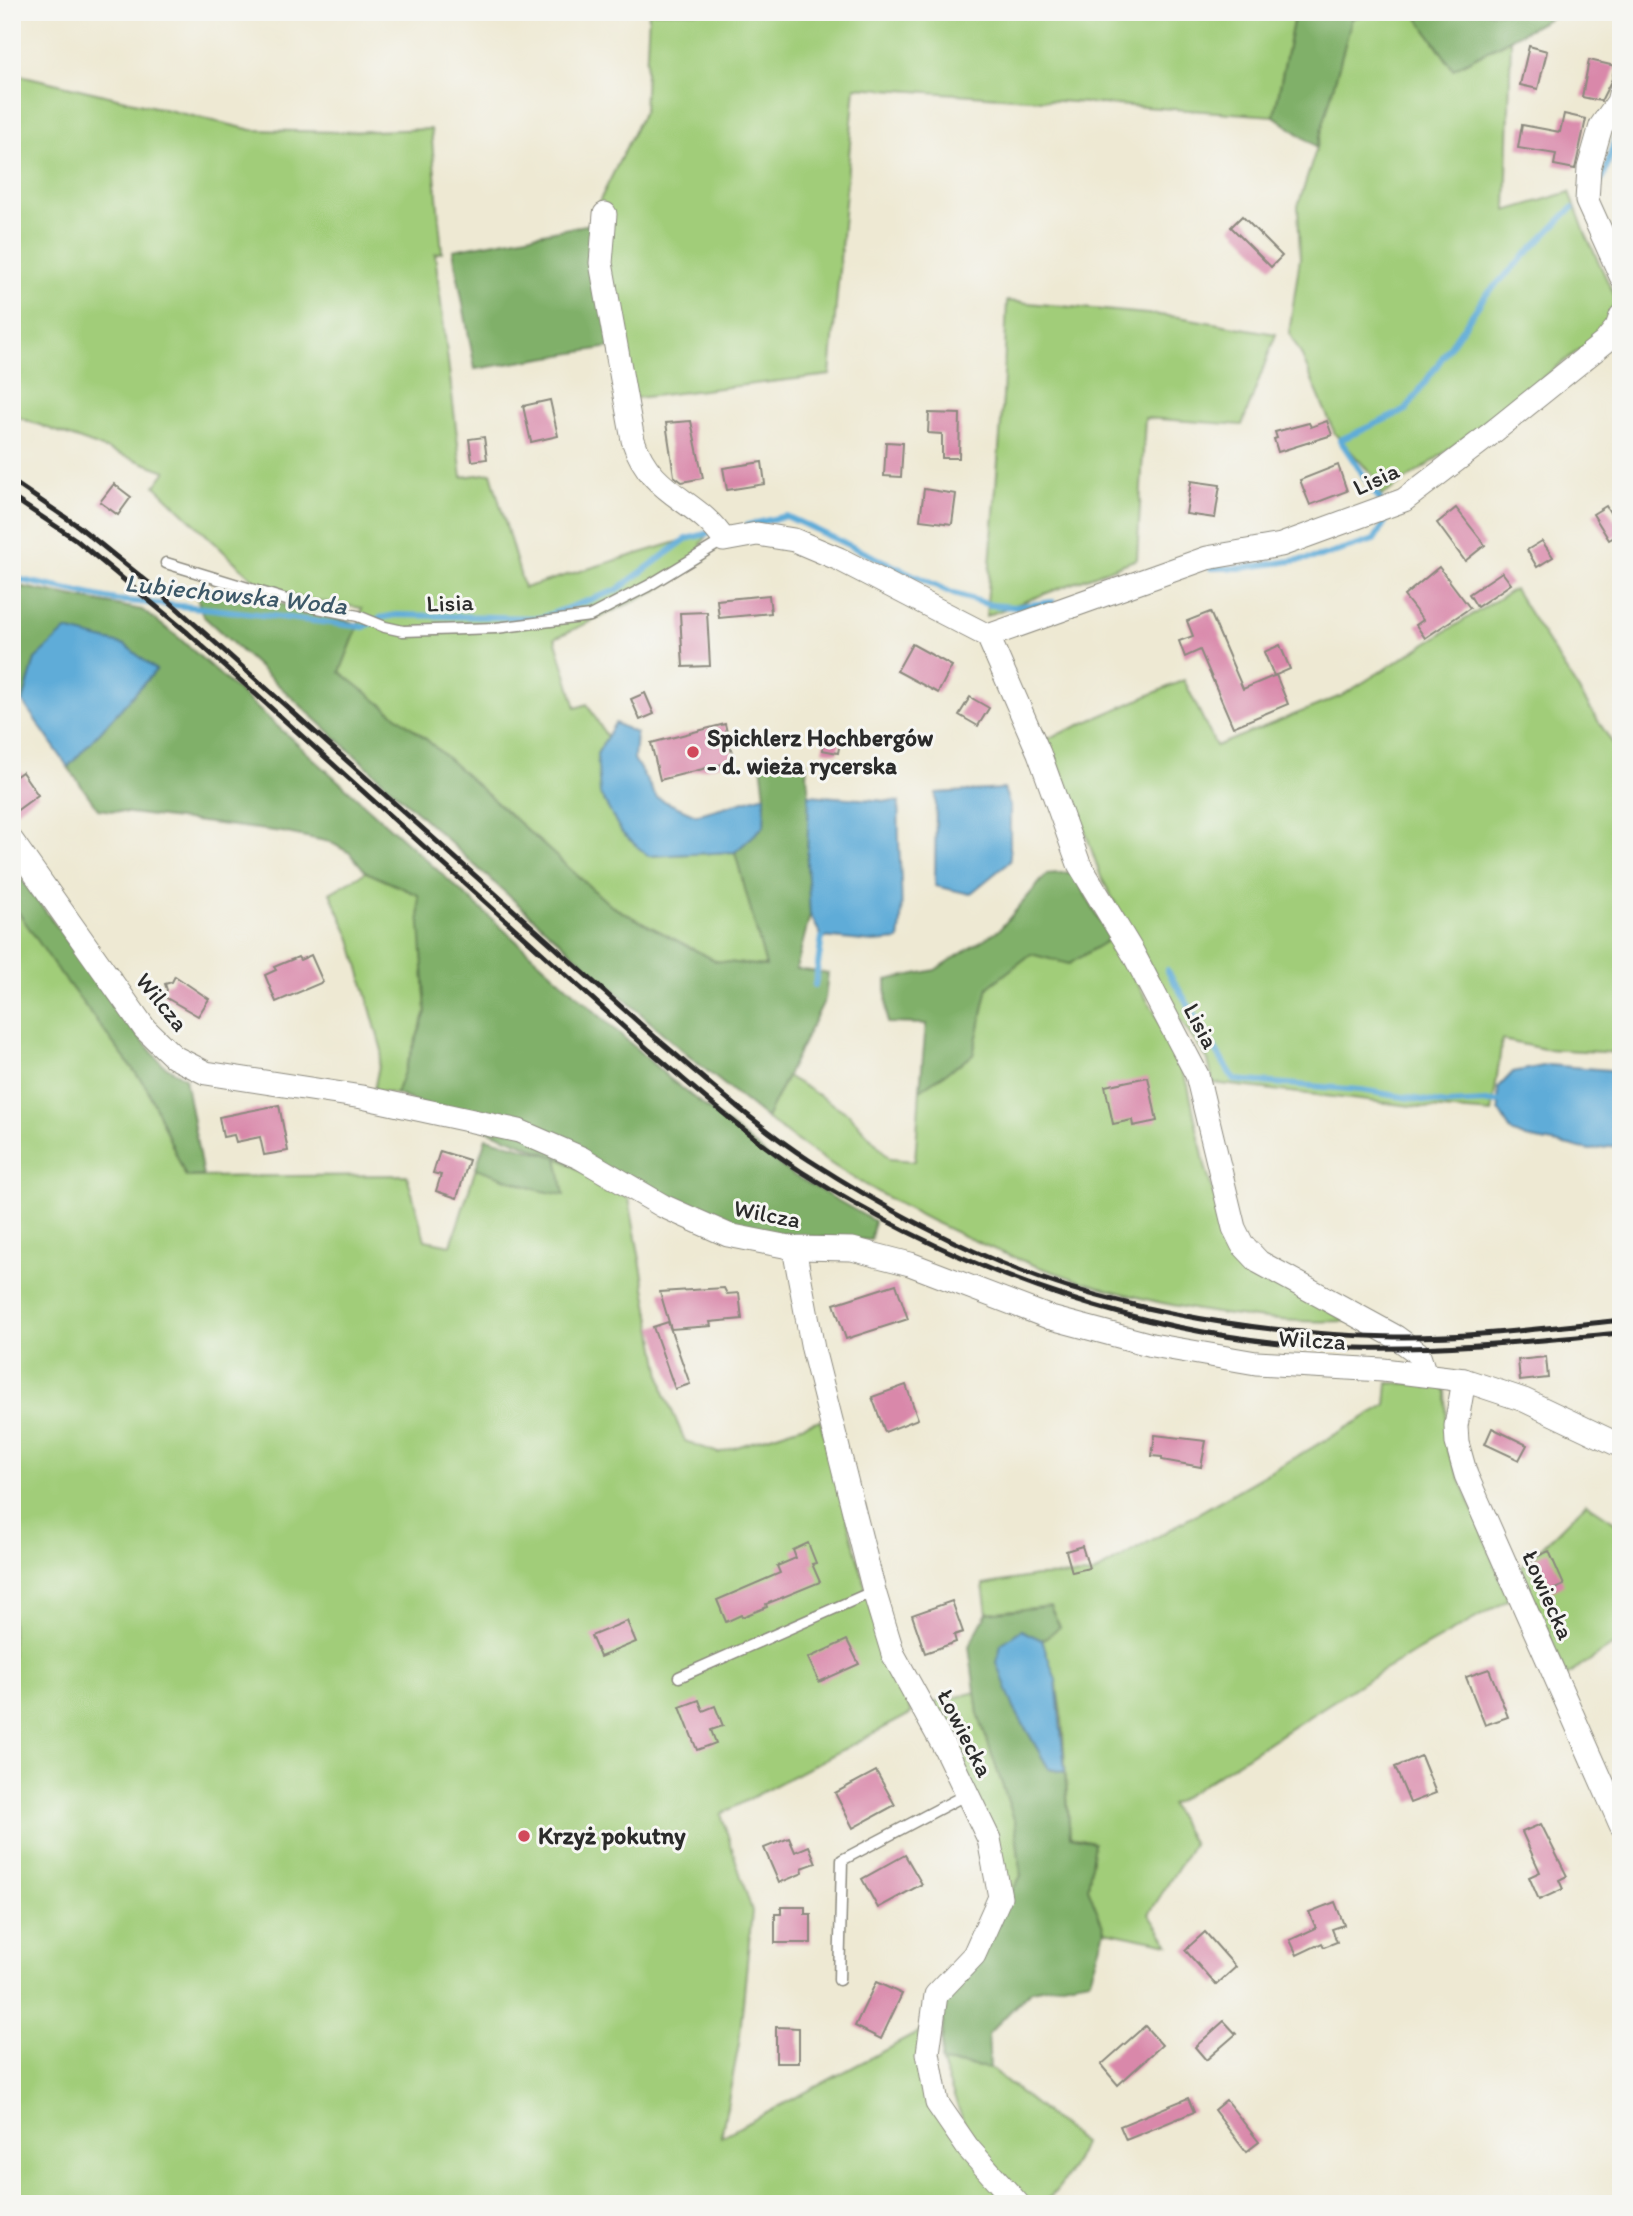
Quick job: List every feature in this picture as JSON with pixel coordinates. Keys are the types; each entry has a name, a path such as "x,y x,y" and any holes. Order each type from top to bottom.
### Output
{"street":[{"path":"1621,90 1618,102 1601,126 1589,168 1587,201 1621,276"},
{"path":"605,214 601,263 638,456 664,489 716,527 724,540"},
{"name":"Lisia","path":"988,636 1207,558 1281,545 1404,500 1605,342 1620,324"},
{"name":"Lisia","path":"724,540 757,534 794,540 839,559 988,636 1038,753 1079,864 1132,953 1197,1075 1234,1228 1242,1244 1259,1262 1395,1337 1418,1353 1425,1374"},
{"name":"Wilcza","path":"12,841 145,1029 174,1057 206,1073 362,1097 519,1131 581,1158 663,1206 727,1235 794,1248 852,1249 864,1252 910,1264 1051,1318 1191,1353 1256,1363 1425,1374 1464,1380 1524,1400 1621,1446"},
{"name":"Łowiecka","path":"794,1248 813,1349 874,1591 893,1654 946,1750 989,1839 1000,1897 974,1955 936,1995 928,2053 937,2103 968,2148 1018,2204"},
{"name":"Łowiecka","path":"1464,1380 1456,1434 1466,1475 1621,1825"}],"lane":[{"name":"Lisia","path":"166,564 303,605 358,616 403,631 496,628 590,616 648,586 724,540"},
{"path":"679,1677 874,1591"},
{"path":"839,1980 842,1860 967,1794"}],"green space":[{"path":"649,12 1295,12 1274,116 855,87 830,375 620,400 596,223 598,204 644,111"},
{"path":"1295,12 1374,12 1352,18 1317,147 1274,116"},
{"path":"1374,12 1414,12 1453,69 1511,39 1506,211 1570,192 1586,235 1616,299 1610,321 1600,334 1432,462 1382,496 1377,480 1335,434 1301,354 1289,333 1300,258 1298,206 1352,18"},
{"path":"1414,12 1561,12 1453,69"},
{"path":"12,73 252,130 340,132 431,129 442,252 435,254 462,477 491,473 524,588 710,532 701,544 708,557 654,592 555,638 576,708 587,704 607,737 597,754 648,856 735,852 766,966 716,961 611,906 426,739 340,672 359,624 362,608 305,599 259,585 155,486 166,471 12,415"},
{"path":"596,223 611,347 475,369 453,250"},
{"path":"1007,301 1179,317 1276,334 1242,425 1145,418 1137,559 986,616 1003,397"},
{"path":"13,585 142,610 178,637 669,1078 788,1172 874,1221 871,1240 795,1236 732,1227 396,1094 426,1012 418,895 366,872 350,853 330,842 282,832 98,809 68,767 156,670 125,645 35,659 23,702 12,691"},
{"path":"1514,589 1618,752 1621,752 1621,1053 1544,1049 1502,1040 1492,1113 1213,1083 1208,1060 1175,1013 1101,877 1077,808 1047,739 1184,680 1216,746 1341,696"},
{"path":"228,590 359,624 340,672 426,739 611,906 716,961 766,966 735,852 764,826 765,795 761,764 806,762 809,795 807,863 810,915 796,969 828,973 825,999 766,1118 686,1054 203,616 195,591"},
{"path":"12,866 135,1032 162,1064 185,1078 203,1176 186,1177 147,1088 55,966 12,903"},
{"path":"366,872 419,895 426,1012 396,1094 374,1090 382,1051 351,939 330,893"},
{"path":"1073,872 1110,939 1069,964 1031,954 988,987 973,1055 920,1090 926,1024 887,1023 886,980 935,970 1000,929 1047,874"},
{"path":"12,900 55,966 147,1088 186,1177 407,1175 425,1240 451,1245 476,1168 538,1190 563,1194 557,1157 629,1199 664,1392 685,1441 718,1453 820,1420 884,1655 912,1713 721,1814 752,1911 739,2044 721,2137 921,2031 920,2059 1004,2204 12,2204"},
{"path":"1110,939 1157,1016 1188,1085 1205,1166 1233,1257 1347,1321 1272,1319 1195,1310 1117,1292 1040,1268 966,1237 894,1201 827,1162 766,1118 787,1076 849,1114 890,1159 915,1161 920,1090 973,1055 988,987 1031,954 1069,964"},
{"path":"486,1138 557,1157 564,1195 538,1190 476,1168"},
{"path":"1388,1383 1436,1384 1446,1391 1447,1449 1508,1600 1363,1682 1171,1805 1193,1844 1149,1914 1169,1944 1105,1931 1088,1888 1094,1842 1070,1837 1062,1719 1056,1680 1042,1640 1059,1627 1050,1607 987,1613 983,1585 1036,1576 1091,1575 1386,1405"},
{"path":"1586,1503 1621,1526 1621,1640 1566,1676 1521,1568"},
{"path":"1050,1606 1060,1627 1042,1640 1021,1631 1014,1708 1049,1769 1065,1772 1070,1837 1094,1842 1088,1888 1105,1931 1090,1979 1031,1990 988,2034 990,2068 941,2062 944,2001 1021,1876 1015,1822 978,1714 969,1646 987,1613"},
{"path":"976,1692 978,1714 1015,1822 1021,1876 1004,1905 929,1704"},
{"path":"941,2062 990,2068 1083,2143 1062,2184 1042,2204 1025,2203 967,2131"}],"water":[{"path":"66,630 125,645 156,670 68,767 23,702 35,659"},
{"path":"615,723 636,733 634,759 657,798 696,815 765,795 764,826 735,852 648,856 622,833 600,794 597,754"},
{"path":"1004,789 1010,806 1010,861 970,894 935,886 936,793"},
{"path":"809,795 899,802 902,905 899,940 873,942 822,937 810,915 807,863"},
{"path":"1548,1065 1621,1071 1621,1145 1591,1150 1526,1138 1512,1132 1499,1111 1498,1088 1513,1072"},
{"path":"1021,1630 1042,1640 1056,1680 1065,1772 1049,1769 1014,1708 997,1663 1001,1644"}],"building":[{"path":"1529,46 1547,51 1538,89 1520,85"},
{"path":"1589,60 1615,66 1601,101 1582,97"},
{"path":"1564,114 1586,119 1575,169 1554,165 1556,154 1518,148 1522,125 1560,132"},
{"path":"1242,216 1282,256 1271,267 1231,227"},
{"path":"550,400 558,436 531,442 523,406"},
{"path":"929,413 960,414 959,458 942,458 942,434 928,433"},
{"path":"691,421 703,478 682,482 674,476 666,423"},
{"path":"1327,421 1332,435 1278,452 1275,432 1309,423 1311,427"},
{"path":"484,437 487,459 472,461 469,439"},
{"path":"886,442 903,443 901,477 884,476"},
{"path":"762,462 765,484 727,490 723,468"},
{"path":"1338,465 1347,491 1310,505 1300,480"},
{"path":"1191,481 1220,485 1215,518 1186,514"},
{"path":"114,484 131,497 118,515 100,502"},
{"path":"924,489 956,494 952,524 920,520"},
{"path":"1606,506 1621,530 1621,533 1609,540 1593,514"},
{"path":"1456,508 1485,545 1465,561 1437,523"},
{"path":"1542,541 1553,557 1537,567 1527,550"},
{"path":"1439,567 1470,608 1425,638 1416,625 1423,620 1404,596"},
{"path":"1502,572 1511,584 1477,607 1469,594"},
{"path":"769,595 771,613 719,618 717,600"},
{"path":"707,612 710,666 683,667 680,613"},
{"path":"1210,612 1243,689 1276,675 1288,704 1233,727 1200,650 1185,657 1179,641 1193,636 1187,621"},
{"path":"912,644 952,666 938,693 897,671"},
{"path":"1280,645 1290,669 1274,676 1264,652"},
{"path":"645,693 654,714 640,720 631,699"},
{"path":"970,697 989,708 978,726 959,715"},
{"name":"Spichlerz Hochbergów - d. wieża rycerska","path":"725,724 734,761 660,780 651,743"},
{"path":"826,734 841,737 838,753 822,750"},
{"path":"22,772 38,795 12,814 12,779"},
{"path":"311,955 323,982 276,1002 265,975 276,970 274,967 298,957 300,960"},
{"path":"175,976 209,999 198,1016 163,996 167,990 165,984 172,982"},
{"path":"1148,1077 1157,1121 1133,1126 1132,1120 1113,1124 1105,1086"},
{"path":"279,1105 288,1151 264,1155 260,1137 236,1142 234,1135 223,1137 219,1117"},
{"path":"440,1151 469,1160 457,1198 436,1191 441,1175 433,1173"},
{"path":"896,1284 908,1319 846,1339 834,1304"},
{"path":"724,1288 727,1294 739,1293 742,1319 710,1322 711,1326 671,1329 660,1292"},
{"path":"668,1322 690,1384 675,1389 653,1327"},
{"path":"1546,1357 1548,1378 1520,1381 1518,1360"},
{"path":"906,1385 918,1419 885,1432 872,1397"},
{"path":"1492,1428 1527,1445 1519,1460 1485,1444"},
{"path":"1155,1435 1206,1441 1201,1467 1152,1456"},
{"path":"808,1543 816,1563 812,1564 820,1582 766,1604 767,1607 726,1622 717,1600 780,1573 777,1566 796,1558 793,1550"},
{"path":"1082,1546 1089,1568 1072,1572 1066,1551"},
{"path":"1549,1551 1564,1585 1546,1593 1531,1559"},
{"path":"952,1601 963,1632 954,1635 956,1642 925,1653 912,1615"},
{"path":"627,1621 636,1642 600,1657 591,1636"},
{"path":"847,1640 859,1664 819,1682 808,1658"},
{"path":"1489,1669 1508,1717 1485,1725 1466,1677"},
{"path":"699,1700 703,1711 715,1706 723,1726 711,1730 716,1743 697,1750 680,1707"},
{"path":"1421,1756 1436,1793 1410,1803 1395,1767"},
{"path":"876,1771 895,1805 853,1828 835,1793"},
{"path":"1541,1824 1567,1876 1559,1880 1563,1889 1539,1900 1529,1877 1540,1872 1522,1832"},
{"path":"789,1838 795,1852 809,1846 816,1863 802,1868 803,1873 779,1883 764,1848"},
{"path":"905,1855 922,1884 878,1908 862,1879"},
{"path":"1335,1902 1344,1925 1332,1929 1337,1942 1324,1947 1322,1943 1297,1955 1290,1940 1316,1928 1309,1912"},
{"path":"781,1907 805,1907 805,1914 811,1914 811,1943 775,1943 775,1914 781,1914"},
{"path":"1205,1932 1236,1967 1216,1985 1185,1950"},
{"path":"876,1982 902,1994 881,2039 855,2026"},
{"path":"1224,2021 1236,2034 1206,2060 1195,2047"},
{"path":"1145,2026 1162,2045 1118,2085 1101,2065"},
{"path":"776,2027 799,2028 799,2063 776,2063"},
{"path":"1188,2098 1194,2112 1126,2140 1120,2126"},
{"path":"1226,2100 1259,2142 1246,2152 1214,2110"}],"waterway":[{"name":"Lubiechowska Woda","path":"1601,180 1621,119"},
{"name":"Lubiechowska Woda","path":"1382,503 1340,440 1406,410 1485,296 1572,208"},
{"name":"Lubiechowska Woda","path":"1211,568 1241,568 1320,557 1374,540 1390,514 1388,512"},
{"name":"Lubiechowska Woda","path":"748,525 786,516 954,594 991,605 1015,607 1053,602"},
{"name":"Lubiechowska Woda","path":"12,578 116,600 364,627 380,618 396,615 540,618 617,590 686,539 714,532"},
{"name":"Lubiechowska Woda","path":"815,985 822,937"},
{"path":"1167,970 1234,1080 1361,1090 1446,1104 1507,1101"}],"railway":[{"path":"12,481 78,526 150,584 656,1038 731,1102 809,1160 903,1216 1002,1264 1070,1288 1189,1317 1271,1329 1353,1336 1422,1337 1508,1332 1621,1320"},
{"path":"12,497 75,539 188,633 649,1050 724,1113 802,1172 865,1210 998,1273 1067,1298 1138,1318 1210,1333 1282,1343 1356,1348 1423,1348 1621,1333"}],"place":[{"name":"Spichlerz Hochbergów - d. wieża rycerska","path":"693,752"},
{"name":"Krzyż pokutny","path":"524,1836"}]}
